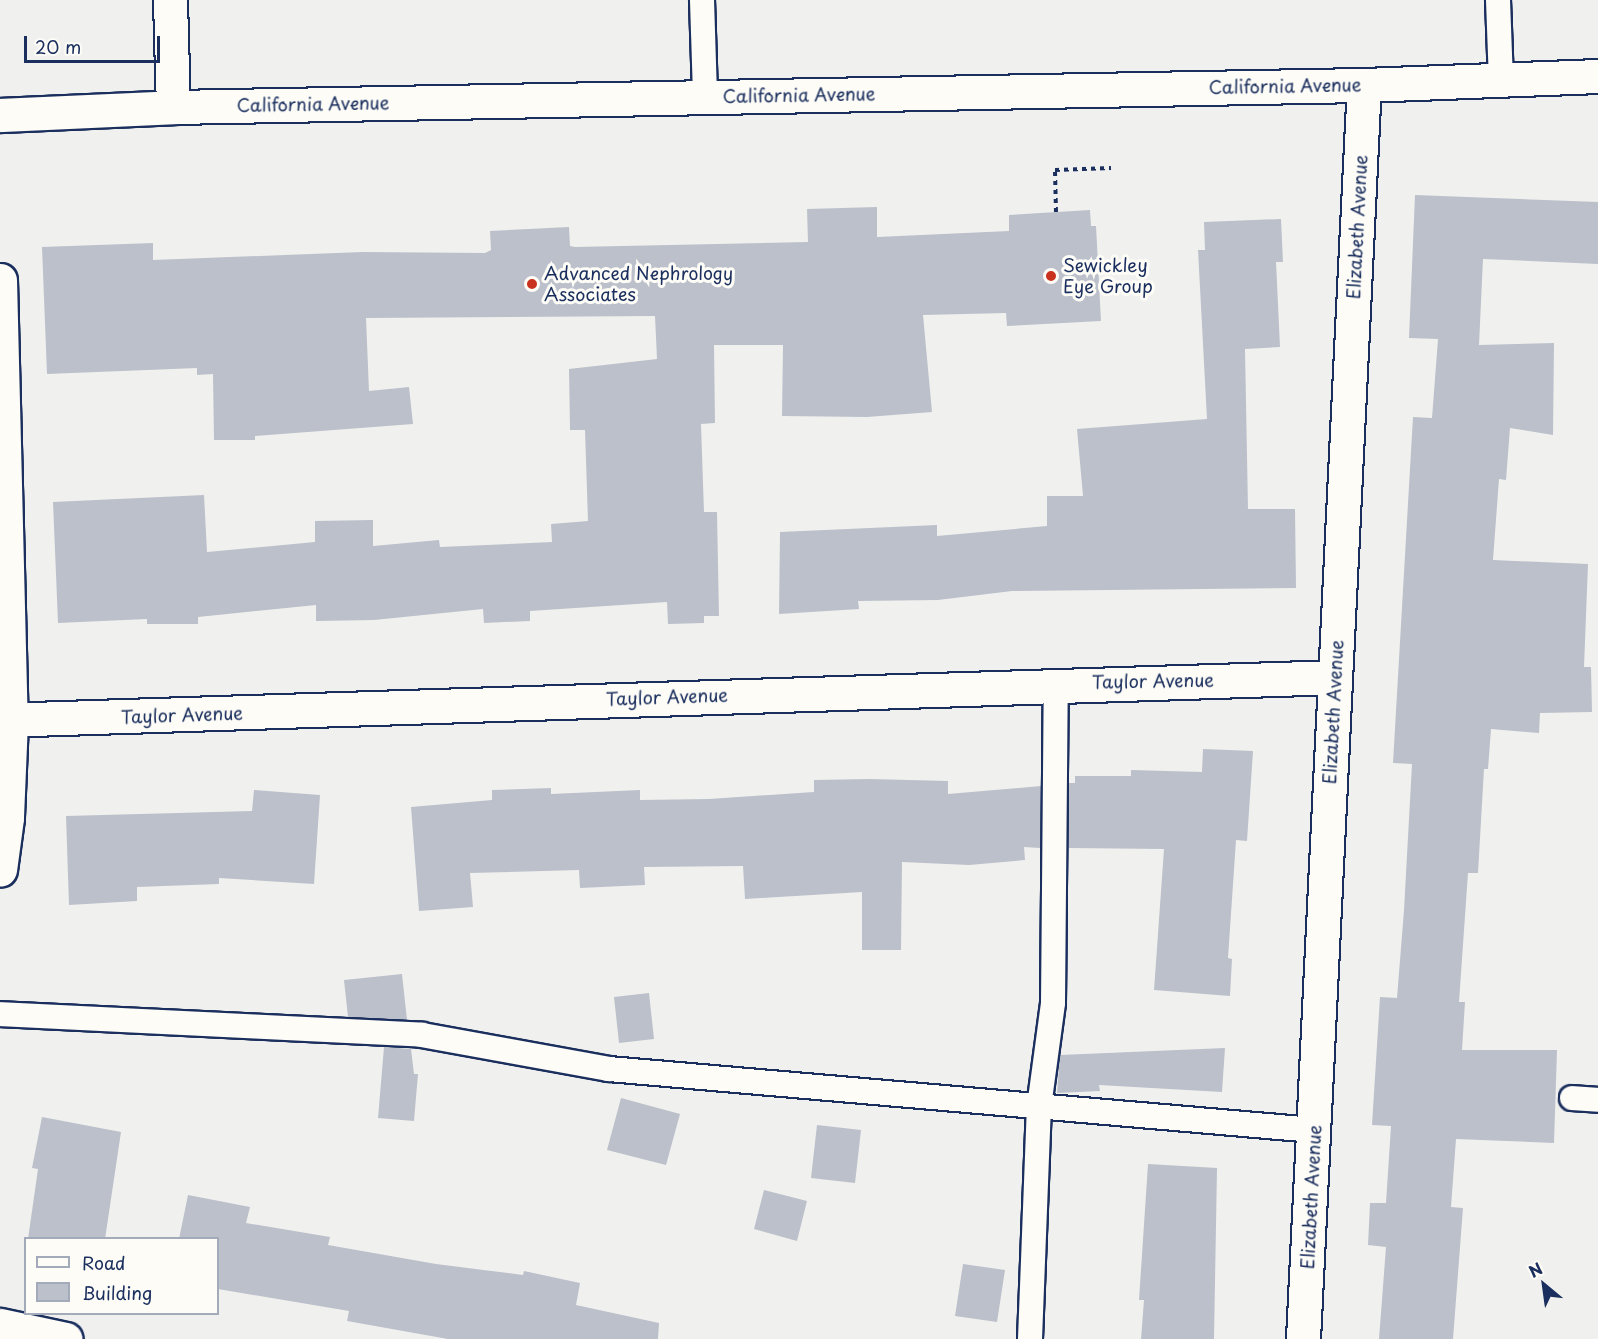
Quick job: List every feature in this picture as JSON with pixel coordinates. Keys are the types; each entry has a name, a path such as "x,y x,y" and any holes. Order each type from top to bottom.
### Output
{"street":[{"path":"170,0 172,107"},
{"name":"California Avenue","path":"0,115 172,107 1364,85 1598,76"},
{"name":"Elizabeth Avenue","path":"1303,1339 1364,85"},
{"path":"0,280 8,818 0,870"},
{"name":"Taylor Avenue","path":"5,720 1056,684 1335,677"},
{"path":"0,1325 66,1339"}],"lane":[{"path":"702,0 705,97"},
{"path":"1498,0 1501,80"},
{"path":"1030,1339 1040,1107 1053,1003 1056,684"},
{"path":"0,1014 422,1035 609,1069 1314,1130"},
{"path":"1572,1098 1598,1100"}],"path":[{"path":"1056,212 1055,170 1111,168"}],"building":[{"path":"1415,195 1598,202 1598,264 1483,259 1479,345 1554,343 1553,435 1510,428 1506,480 1499,479 1493,560 1588,564 1584,667 1591,667 1592,712 1540,713 1539,733 1491,729 1488,769 1484,769 1478,873 1468,873 1459,1002 1465,1002 1462,1050 1557,1050 1554,1143 1456,1139 1451,1207 1463,1208 1453,1339 1379,1339 1386,1247 1368,1245 1370,1203 1386,1203 1391,1126 1372,1125 1380,997 1397,998 1412,764 1393,763 1413,417 1432,418 1438,339 1409,338"},
{"path":"877,207 877,237 1009,231 1009,215 1090,210 1091,226 1096,226 1101,321 1007,326 1006,313 923,315 932,412 867,417 782,416 783,345 714,345 715,423 701,424 704,512 717,512 719,616 704,616 704,623 668,624 667,602 530,611 530,621 484,623 483,609 374,620 316,621 316,605 198,617 198,624 147,624 147,619 58,623 53,502 204,495 207,552 315,542 315,521 373,520 373,546 439,540 440,547 552,542 551,524 588,521 585,430 570,430 569,369 657,359 655,316 366,318 369,391 409,387 413,424 255,436 255,440 214,440 213,374 197,375 197,368 47,374 42,247 153,243 153,260 363,252 485,253 491,250 490,231 569,227 570,246 575,247 808,242 807,209"},
{"path":"1281,219 1283,262 1276,262 1280,347 1245,349 1248,509 1295,509 1296,588 1012,591 938,600 858,601 859,609 779,614 780,532 937,525 937,536 1047,526 1047,496 1083,496 1077,429 1207,419 1198,250 1205,250 1204,222"},
{"path":"1203,749 1253,751 1247,841 1236,840 1228,958 1232,959 1230,996 1154,990 1164,849 1069,848 1069,783 1075,783 1075,776 1131,776 1131,770 1202,772"},
{"path":"814,780 948,781 948,794 1041,786 1040,848 1024,847 1025,860 969,865 902,862 901,950 862,950 862,892 745,899 743,866 644,867 645,885 580,888 579,870 470,873 473,907 419,911 411,807 492,800 492,790 551,788 551,794 640,790 640,800 709,799 814,792"},
{"path":"254,790 320,795 314,884 219,878 219,884 137,887 137,901 69,905 66,816 252,811"},
{"path":"402,974 407,1020 348,1017 344,980"},
{"path":"649,993 654,1039 619,1043 614,997"},
{"path":"384,1047 411,1049 414,1074 418,1074 414,1121 378,1118"},
{"path":"1225,1048 1222,1092 1099,1085 1100,1091 1057,1093 1060,1055"},
{"path":"621,1098 680,1114 666,1165 607,1150"},
{"path":"42,1117 121,1132 105,1237 28,1237 38,1169 32,1168"},
{"path":"817,1125 861,1130 855,1183 811,1178"},
{"path":"1148,1164 1217,1168 1214,1339 1141,1339 1144,1300 1139,1300"},
{"path":"764,1190 807,1201 797,1241 754,1229"},
{"path":"188,1195 250,1207 246,1223 330,1237 328,1245 436,1264 523,1275 524,1271 580,1283 576,1305 659,1323 658,1339 448,1339 347,1321 349,1311 219,1289 219,1237 179,1237"},
{"path":"963,1264 1005,1270 997,1322 955,1316"}],"place":[{"name":"Sewickley Eye Group","path":"1051,276"},
{"name":"Advanced Nephrology Associates","path":"532,284"}]}
